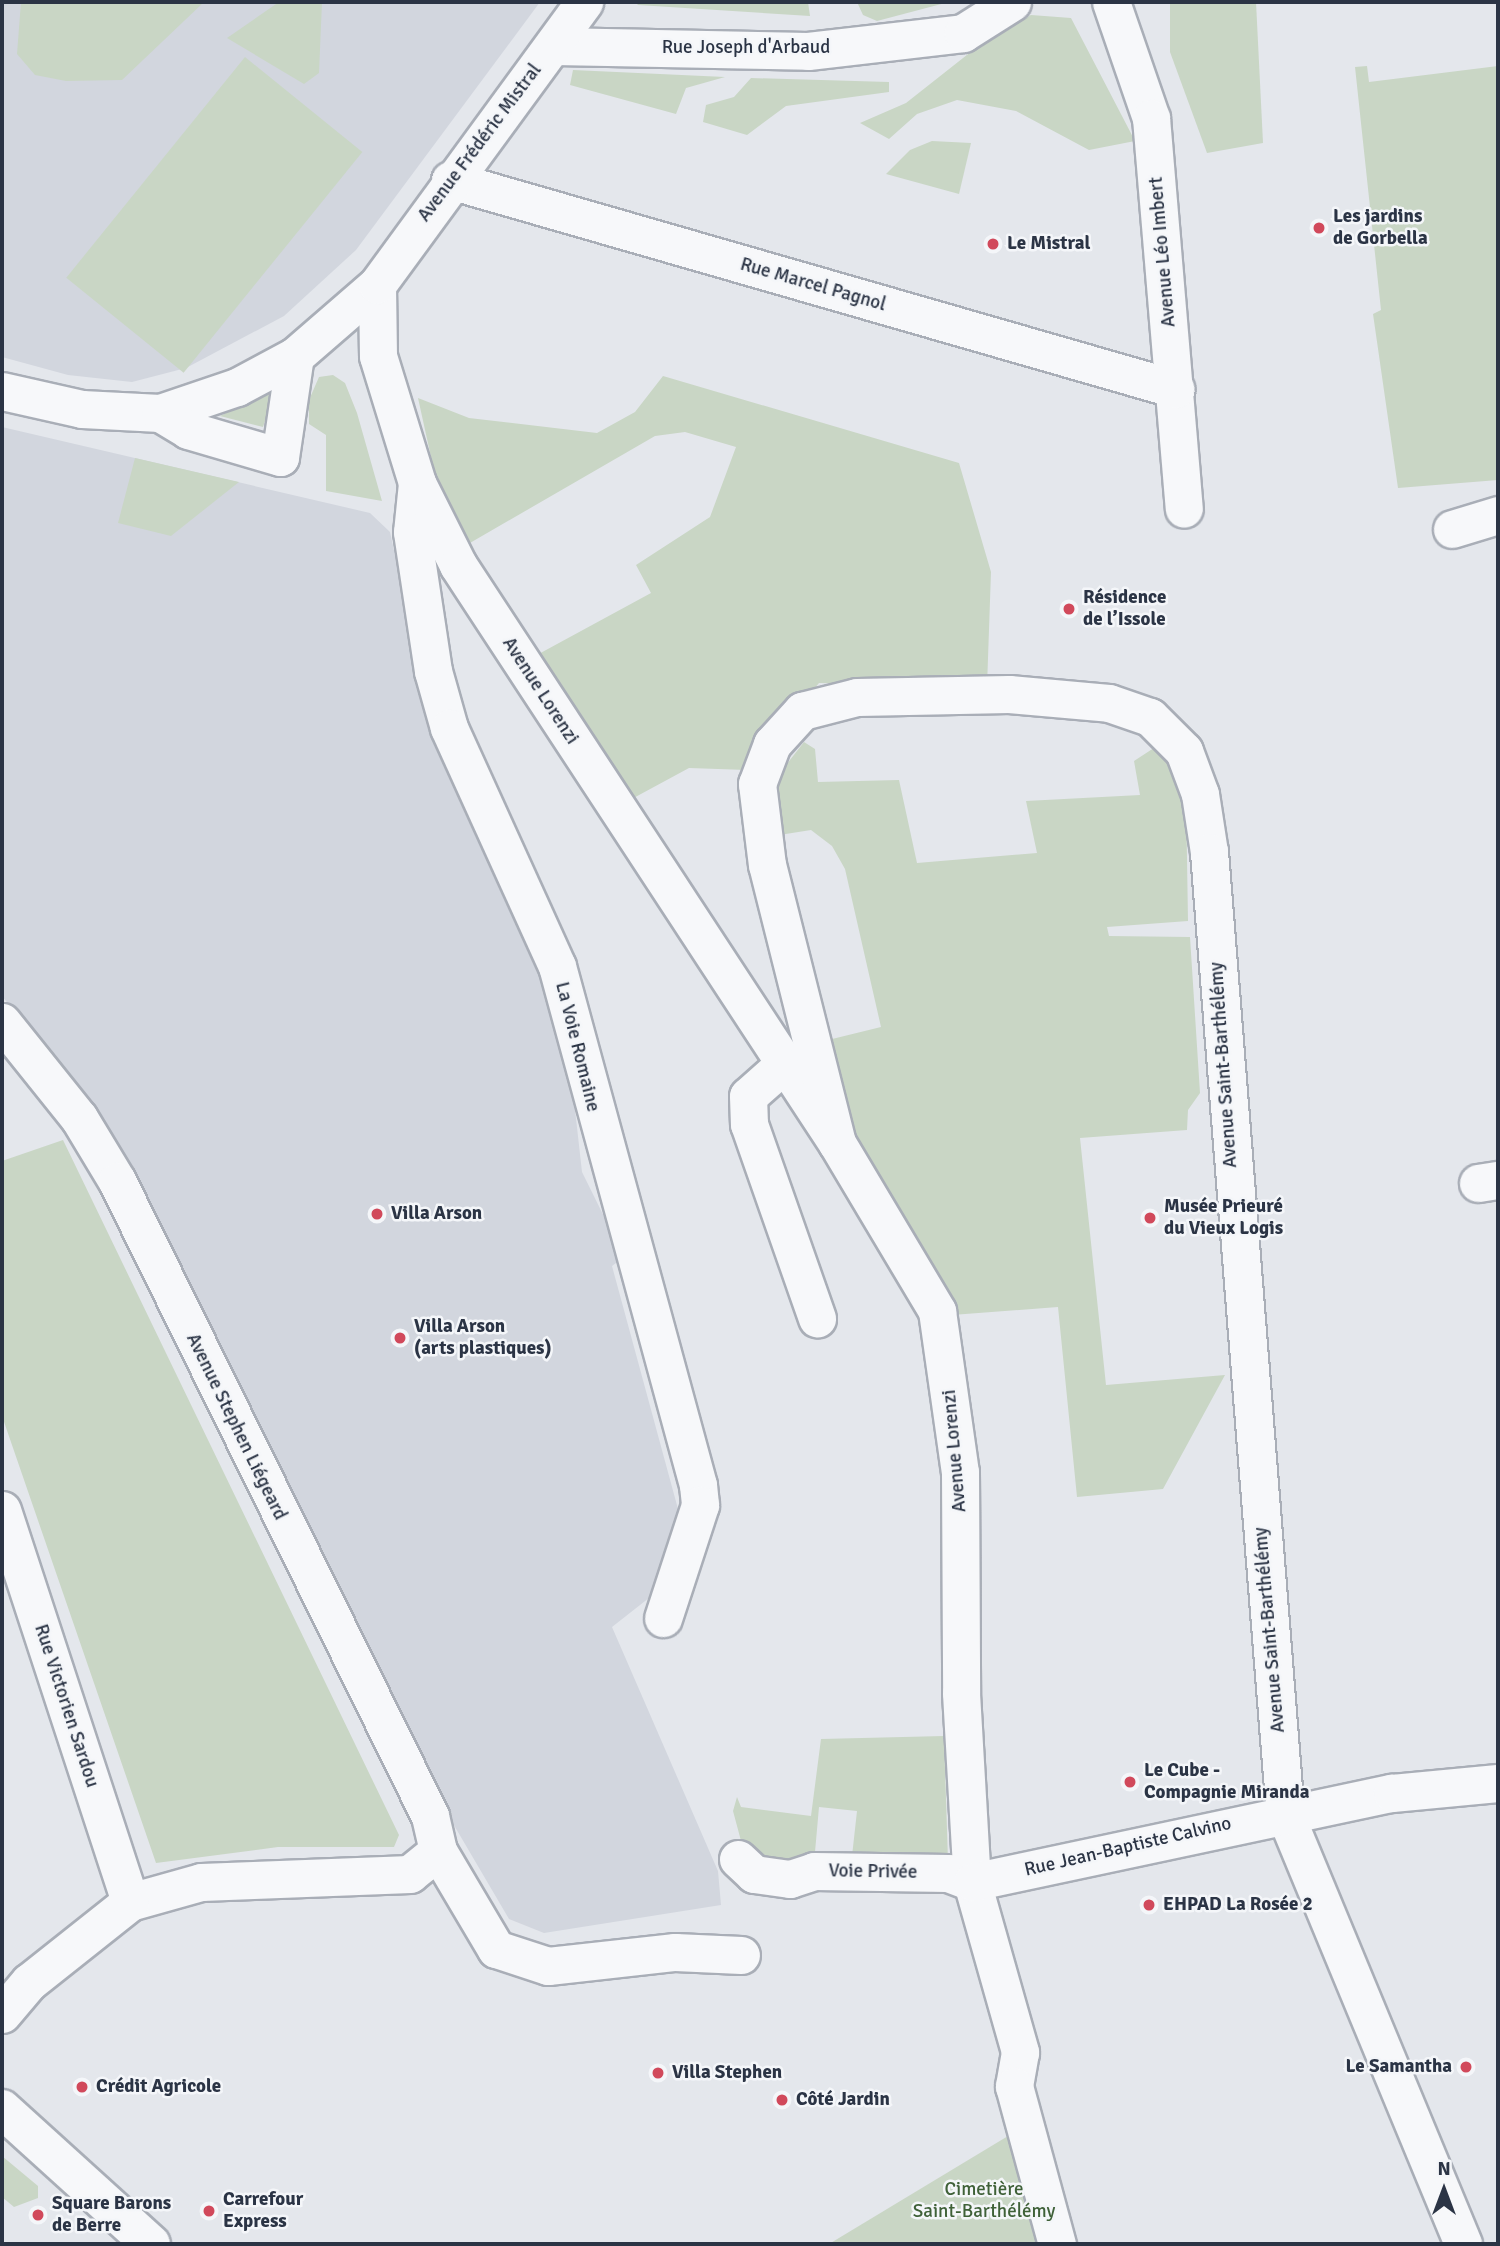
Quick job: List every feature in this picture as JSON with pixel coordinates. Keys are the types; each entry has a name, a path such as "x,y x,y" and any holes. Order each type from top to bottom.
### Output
{"street":[{"name":"Avenue Frédéric Mistral","path":"377,285 450,180 554,46 584,2"},
{"name":"Rue Joseph d'Arbaud","path":"554,46 808,51 963,33 1012,2"},
{"name":"Avenue Léo Imbert","path":"1111,2 1151,118 1176,389 1184,509"},
{"name":"Rue Marcel Pagnol","path":"450,180 1176,389"},
{"path":"2,391 82,409 160,413 237,387 295,356 377,285"},
{"name":"Avenue Lorenzi","path":"377,285 378,356 417,483 458,565 782,1066 836,1143 937,1311 944,1336 960,1472 961,1693 972,1882 1020,2052 1014,2085 1057,2244"},
{"path":"160,413 188,430 280,457 295,356"},
{"name":"La Voie Romaine","path":"417,483 412,532 433,671 449,728 557,966 698,1485 700,1505 663,1618"},
{"path":"1452,529 1498,515"},
{"name":"Avenue Saint-Barthélémy","path":"836,1143 767,865 757,784 772,744 802,711 858,696 1009,694 1109,703 1150,717 1184,751 1200,794 1209,852 1285,1814 1463,2244"},
{"name":"Avenue Stephen Liégeard","path":"2,1022 79,1118 117,1181 430,1816 438,1851 496,1949 548,1966 675,1952 741,1955"},
{"path":"782,1066 748,1096 749,1124 817,1318"},
{"name":"Rue Victorien Sardou","path":"2,1510 130,1902"},
{"name":"Rue Jean-Baptiste Calvino","path":"972,1882 1392,1793 1498,1783"},
{"path":"2,2014 29,1982 130,1902 201,1882 410,1874 438,1851"},
{"name":"Voie Privée","path":"738,1859 754,1874 790,1879 814,1871 935,1873 972,1882"},
{"path":"2,2109 151,2244"}],"shaded area":[{"path":"2,2 540,2 356,250 284,316 186,368 132,382 68,375 2,357"},
{"name":"Villa Arson","path":"2,427 370,513 390,532 433,731 509,910 541,965 568,1047 582,1172 624,1257 612,1266 678,1509 654,1594 612,1627 718,1871 721,1905 544,1933 509,1919 438,1798 113,1136 2,996"}],"green space":[{"path":"21,2 204,2 122,80 66,81 35,75 17,54"},
{"path":"279,2 322,2 319,73 304,84 227,38"},
{"path":"635,2 808,2 810,16 638,5"},
{"path":"857,2 949,2 877,21 863,15"},
{"path":"1170,2 1256,2 1263,143 1207,153 1170,52"},
{"path":"1031,15 1071,18 1135,141 1089,150 1016,111 957,100 917,114 889,139 860,123 906,103 977,47"},
{"path":"245,57 362,152 184,373 66,278"},
{"path":"1367,66 1369,82 1498,66 1498,480 1398,488 1373,314 1381,310 1355,67"},
{"path":"573,70 725,77 686,88 676,114 570,85"},
{"path":"751,78 889,82 889,92 786,106 747,135 703,122 706,105 734,97"},
{"path":"932,141 971,143 959,194 886,174 910,150"},
{"path":"333,375 345,383 357,413 382,501 326,491 326,435 309,424 309,400 319,377"},
{"path":"663,376 959,463 991,572 987,687 819,683 747,770 689,768 628,801 535,656 651,593 636,565 710,517 736,447 685,432 655,436 463,547 446,525 418,398 469,418 597,433 635,412"},
{"path":"276,389 263,427 220,416"},
{"path":"135,458 239,482 171,536 118,523"},
{"path":"804,742 815,749 818,782 899,780 917,863 1037,853 1026,801 1140,795 1134,761 1160,744 1186,796 1188,921 1107,927 1109,936 1190,937 1200,1093 1188,1110 1187,1130 1080,1138 1106,1385 1225,1375 1163,1489 1077,1497 1058,1307 952,1315 854,1151 824,1041 881,1027 845,869 832,846 811,830 773,836 772,783"},
{"path":"63,1140 399,1835 394,1847 278,1847 156,1863 2,1416 2,1161"},
{"path":"944,1736 948,1861 792,1869 744,1852 733,1811 737,1797 741,1807 811,1816 821,1739","holes":["819,1807 857,1811 852,1856 815,1852"]},
{"name":"Cimetière Saint-Barthélémy","path":"1013,2133 1041,2244 829,2244"},
{"path":"2,2156 38,2186 38,2198 14,2207 2,2197"}],"place":[{"name":"Les jardins de Gorbella","path":"1319,228"},
{"name":"Le Mistral","path":"993,244"},
{"name":"Résidence de l’Issole","path":"1069,609"},
{"name":"Villa Arson","path":"377,1214"},
{"name":"Musée Prieuré du Vieux Logis","path":"1150,1218"},
{"name":"Villa Arson (arts plastiques)","path":"400,1338"},
{"name":"Le Cube - Compagnie Miranda","path":"1130,1782"},
{"name":"EHPAD La Rosée 2","path":"1149,1905"},
{"name":"Le Samantha","path":"1466,2067"},
{"name":"Villa Stephen","path":"658,2073"},
{"name":"Crédit Agricole","path":"82,2087"},
{"name":"Côté Jardin","path":"782,2100"},
{"name":"Carrefour Express","path":"209,2211"},
{"name":"Square Barons de Berre","path":"38,2215"}]}
